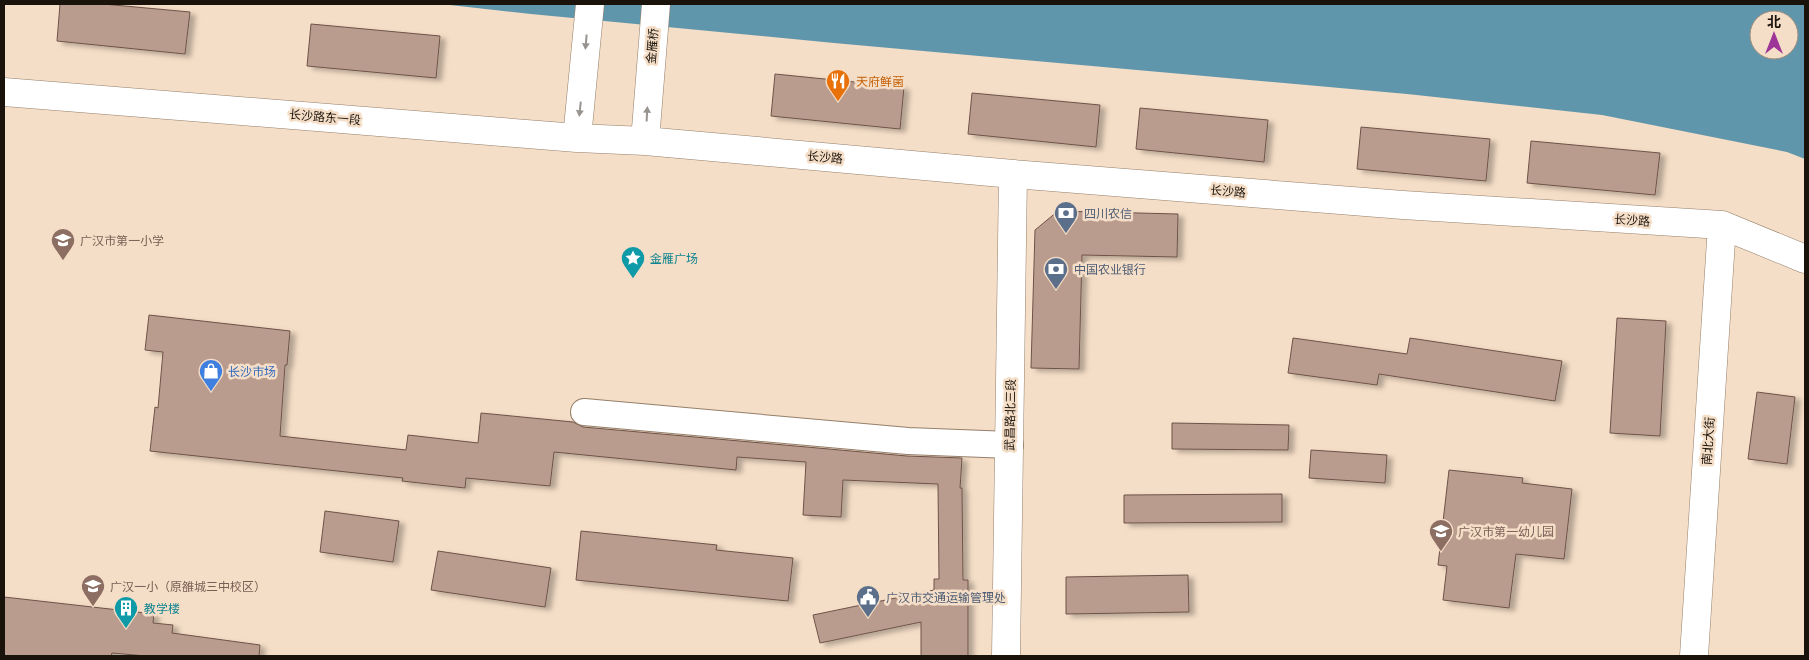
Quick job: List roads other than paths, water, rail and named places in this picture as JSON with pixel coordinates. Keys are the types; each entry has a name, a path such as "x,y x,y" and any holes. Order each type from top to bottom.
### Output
{"main road":[{"path":"576,138 590,4"},
{"name":"金雁桥","path":"646,141 648,88 656,4"},
{"name":"长沙路东一段","path":"4,92 576,138 646,141"},
{"name":"长沙路","path":"646,141 1013,174 1403,205 1722,226 1805,259"},
{"name":"武昌路北三段","path":"1006,656 1013,174"},
{"name":"南北大街","path":"1694,656 1722,226"}],"street":[{"path":"584,412 898,440 1010,445"}],"water":[{"path":"441,4 1805,4 1805,159 1787,152 1602,115 1407,94 834,43"}],"place":[{"name":"天府鲜菌","path":"838,102"},
{"name":"四川农信","path":"1066,234"},
{"name":"广汉市第一小学","path":"63,261"},
{"name":"金雁广场","path":"633,279"},
{"name":"中国农业银行","path":"1056,290"},
{"name":"长沙市场","path":"211,392"},
{"name":"广汉市第一幼儿园","path":"1441,552"},
{"name":"广汉一小（原雒城三中校区）","path":"93,607"},
{"name":"广汉市交通运输管理处","path":"868,618"},
{"name":"教学楼","path":"126,629"}]}
